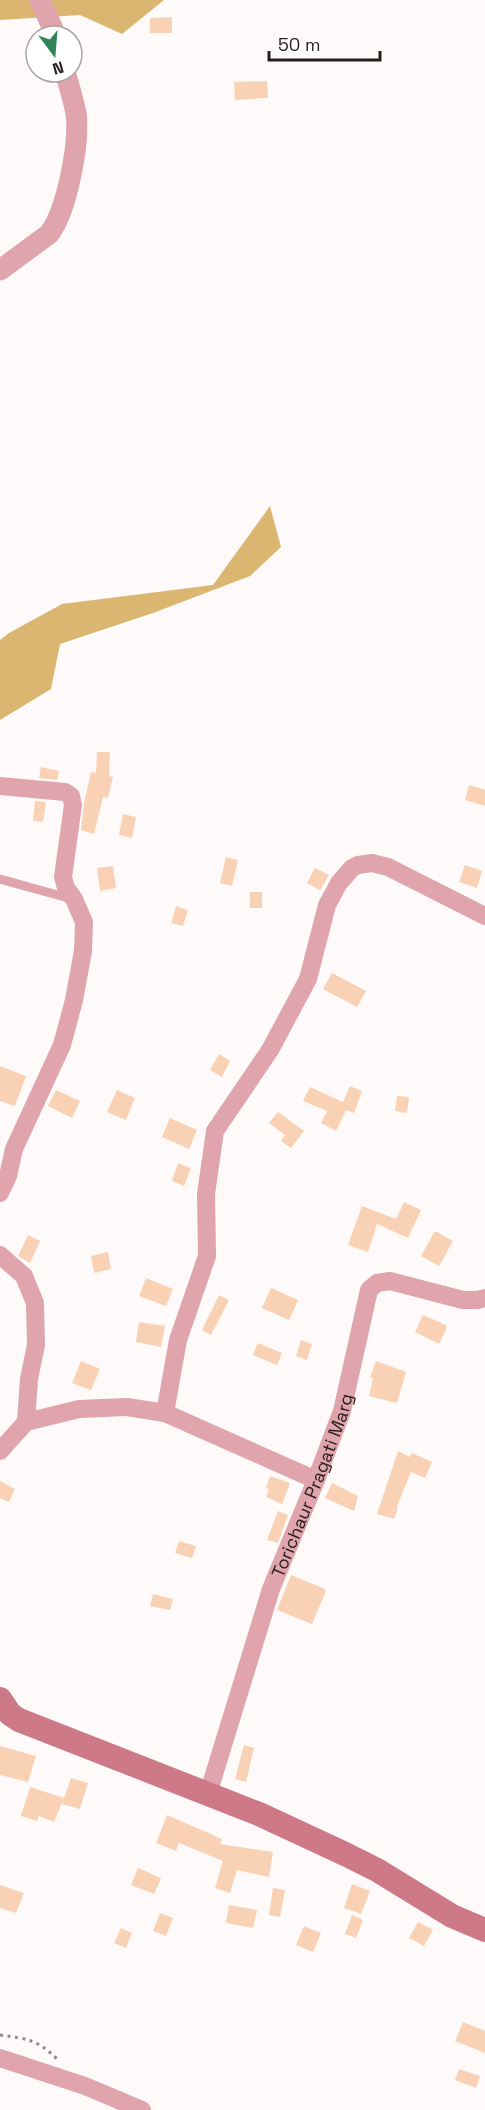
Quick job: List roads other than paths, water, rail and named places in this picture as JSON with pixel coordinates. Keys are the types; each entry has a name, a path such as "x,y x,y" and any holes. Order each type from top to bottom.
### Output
{"main road":[{"path":"0,1699 10,1714 19,1720 259,1814 377,1870 452,1916 485,1930"}],"street":[{"path":"39,0 50,24"},
{"path":"0,270 49,234 61,209 76,146 76,115 68,84"},
{"path":"0,786 65,792 71,796 73,805 63,877 66,888 74,899 84,922 83,951 62,1045 14,1149 8,1176 0,1193"},
{"path":"165,1413 178,1340 207,1256 206,1194 215,1131 270,1050 308,979 327,905 339,883 352,868 372,863 388,867 485,916"},
{"path":"0,1255 24,1276 35,1303 36,1345 29,1379 26,1422"},
{"name":"Torichaur Pragati Marg","path":"208,1794 271,1589 342,1411 369,1290 377,1283 390,1281 463,1300 485,1298"},
{"path":"0,1451 26,1422 79,1409 127,1407 165,1413 316,1480"},
{"path":"0,2058 85,2086 123,2100 142,2110"}],"lane":[{"path":"0,879 74,899"}]}
